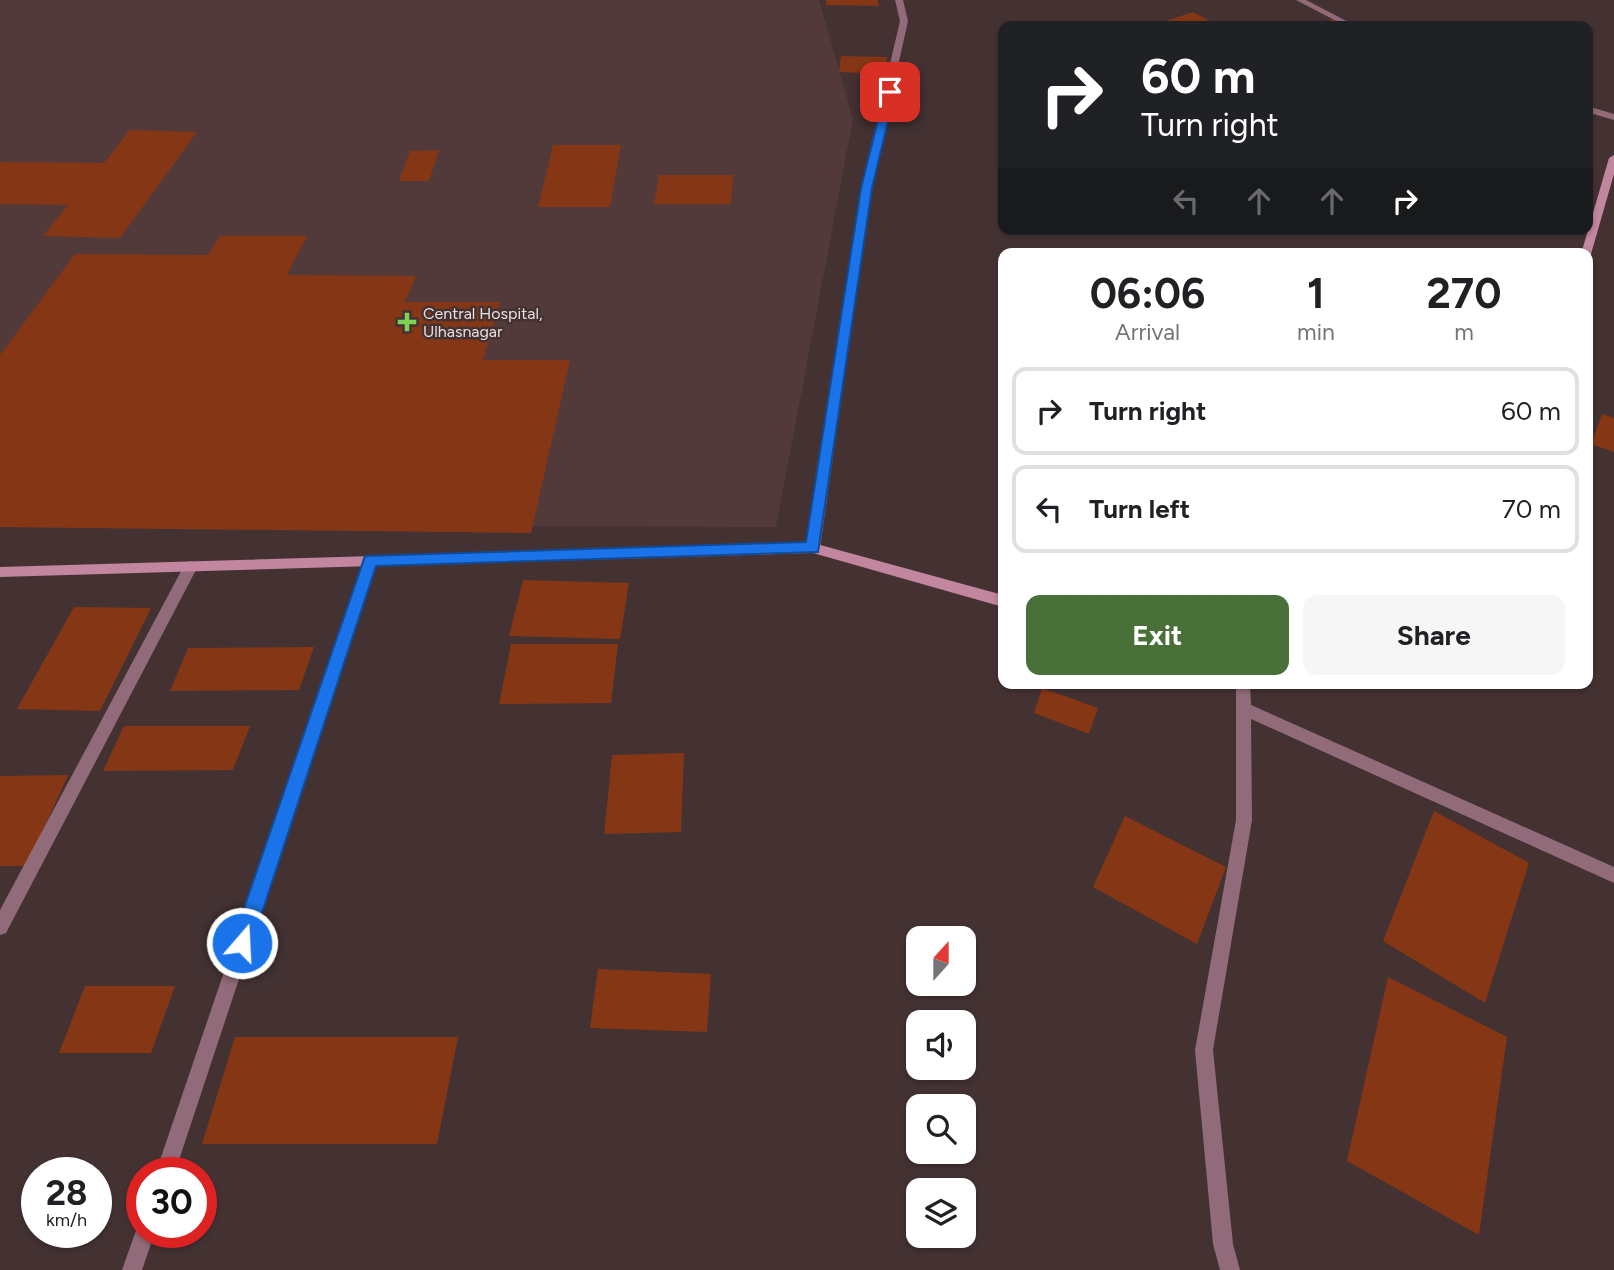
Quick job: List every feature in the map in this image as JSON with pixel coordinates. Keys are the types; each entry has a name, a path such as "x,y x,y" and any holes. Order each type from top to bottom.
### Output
{"street":[{"path":"813,548 866,188 902,35 904,21 899,0"},
{"path":"1300,0 1342,21"},
{"path":"1593,111 1614,117"},
{"path":"1593,230 1614,158"},
{"path":"0,572 813,548 998,600"},
{"path":"170,1157 371,560"},
{"path":"0,927 191,566"},
{"path":"1230,1270 1223,1244 1204,1050 1244,820 1243,689"},
{"path":"1244,709 1614,876"},
{"path":"132,1270 140,1248"}],"shaded area":[{"name":"Central Hospital, Ulhasnagar","path":"0,0 819,0 853,119 776,527 0,525"}],"building":[{"path":"826,0 878,0 879,6 826,5"},
{"path":"1193,12 1210,21 1165,21"},
{"path":"841,56 887,57 886,74 839,72"},
{"path":"130,130 197,132 120,238 43,236 68,205 0,204 0,162 104,163"},
{"path":"553,145 621,145 610,207 538,207"},
{"path":"439,150 429,181 399,181 410,151"},
{"path":"659,175 733,175 731,204 654,204"},
{"path":"220,236 307,236 287,275 416,276 405,302 500,302 483,360 570,360 531,533 0,527 0,355 75,254 208,255"},
{"path":"1602,414 1614,418 1614,452 1593,445"},
{"path":"523,580 629,583 620,639 509,636"},
{"path":"74,607 151,608 100,711 17,709"},
{"path":"511,644 618,644 611,703 499,704"},
{"path":"314,647 299,690 170,691 188,648"},
{"path":"1042,689 1098,708 1089,734 1034,713"},
{"path":"124,726 250,726 233,770 103,771"},
{"path":"684,753 681,832 604,834 612,755"},
{"path":"68,775 27,866 0,866 0,776"},
{"path":"1434,811 1529,863 1485,1003 1383,941"},
{"path":"1125,816 1226,867 1197,944 1093,887"},
{"path":"598,969 711,974 707,1032 590,1028"},
{"path":"1388,977 1507,1037 1479,1235 1347,1161"},
{"path":"85,986 175,986 151,1053 59,1053"},
{"path":"235,1037 458,1037 437,1144 202,1144"}],"place":[{"name":"Central Hospital, Ulhasnagar","path":"407,322"}],"route":[{"path":"242,943 371,560 813,548 866,188 890,92"}]}
